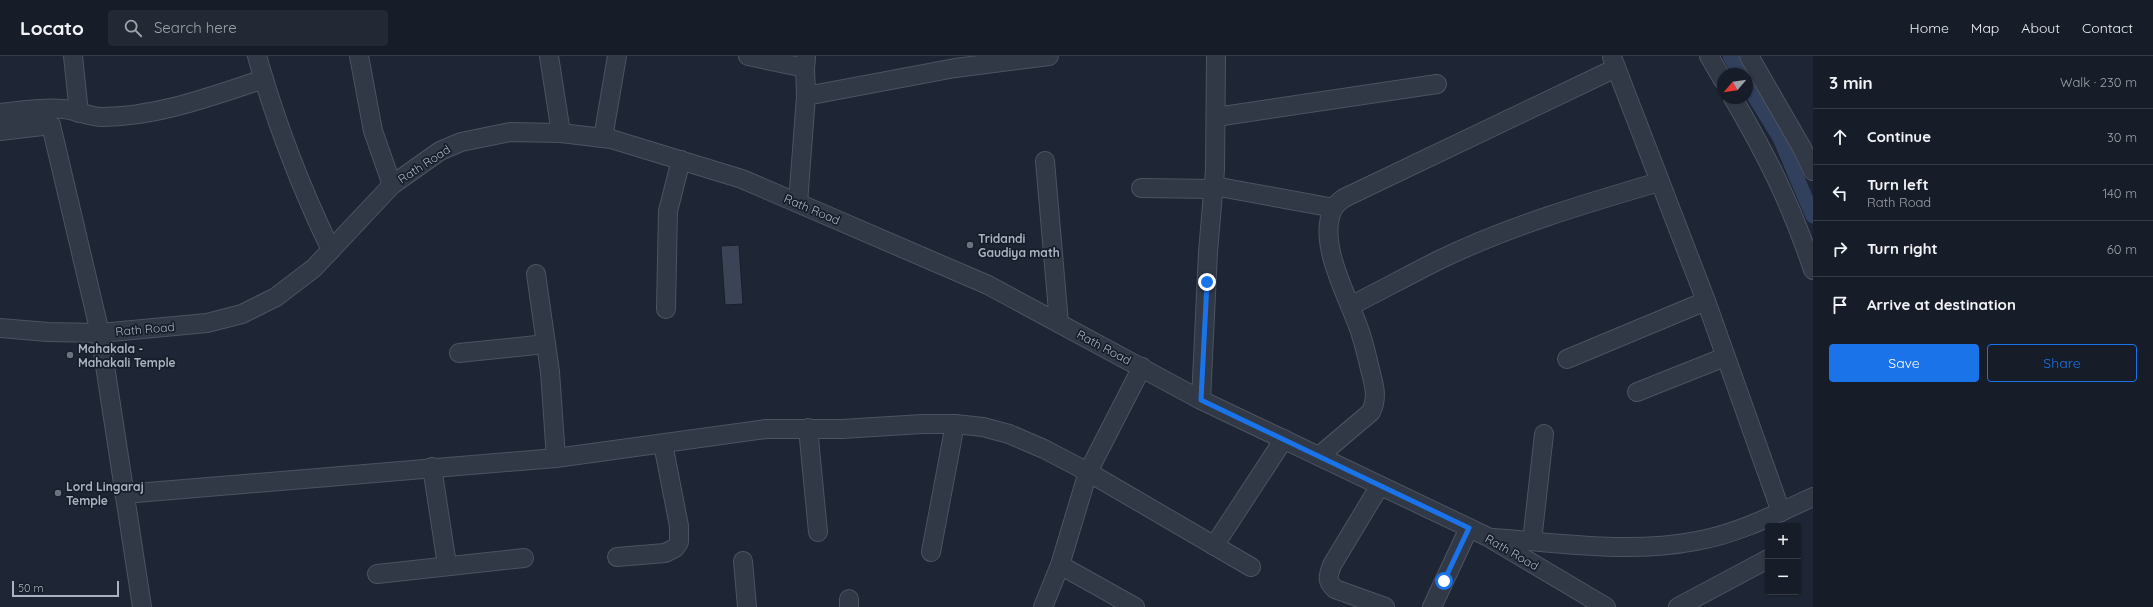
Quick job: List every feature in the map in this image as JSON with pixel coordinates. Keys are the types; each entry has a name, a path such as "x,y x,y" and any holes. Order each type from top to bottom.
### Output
{"street":[{"path":"73,56 79,112"},
{"path":"258,56 264,79 305,196 331,250"},
{"path":"358,56 373,131 392,185"},
{"path":"549,56 561,133"},
{"path":"603,138 617,56"},
{"path":"748,56 806,62 806,96 798,203"},
{"path":"806,96 955,68 1049,56"},
{"path":"1201,400 1208,252 1214,188 1216,56"},
{"path":"1709,56 1717,70"},
{"path":"1749,56 1802,148 1813,171"},
{"path":"1319,456 1371,412 1375,403 1376,390 1359,328 1338,278 1331,252 1329,222 1334,208 1344,198 1614,62 1706,301 1781,512"},
{"path":"0,113 38,109 65,109 101,117 139,114 171,107 264,79"},
{"path":"1216,117 1437,84"},
{"path":"1736,104 1776,174 1798,225 1813,270"},
{"path":"0,131 51,124 100,333 142,607"},
{"name":"Rath Road","path":"0,328 48,332 100,333 207,323 242,314 276,297 314,268 392,185 440,151 461,142 510,132 561,133 603,138 742,179 988,285 1201,400 1319,456 1380,487 1488,537 1606,607"},
{"path":"666,309 668,211 681,160"},
{"path":"1045,161 1060,323"},
{"path":"1350,306 1440,260 1517,228 1572,208 1659,182"},
{"path":"1141,188 1214,188 1334,208"},
{"path":"536,274 546,344 556,458"},
{"path":"1567,359 1706,301"},
{"path":"459,353 546,344"},
{"path":"1637,392 1725,357"},
{"path":"1043,607 1060,565 1088,472 1142,367"},
{"path":"124,494 432,467 556,458 663,444 766,428 955,424 983,427 1009,434 1044,449 1088,472 1251,568"},
{"path":"931,552 955,424"},
{"path":"808,428 818,532"},
{"path":"1532,541 1544,434"},
{"path":"1214,546 1284,439"},
{"path":"617,557 665,553 675,548 679,542 680,526 663,444"},
{"path":"432,467 447,565"},
{"path":"1380,487 1332,565 1328,578 1329,584 1335,589 1385,607"},
{"path":"1488,537 1615,548 1662,546 1704,540 1736,530 1813,497"},
{"path":"1432,607 1469,528"},
{"path":"377,574 447,565 524,558"},
{"path":"743,561 747,607"},
{"path":"1678,607 1765,561"},
{"path":"1060,565 1135,607"}],"building":[{"path":"739,245 743,304 725,305 721,246"}],"waterway":[{"path":"1730,56 1737,68"},
{"path":"1753,94 1780,138 1813,216"}],"place":[{"name":"Tridandi Gaudiya math","path":"970,245"},
{"name":"Mahakala - Mahakali Temple","path":"70,355"},
{"name":"Lord Lingaraj Temple","path":"58,493"}],"route":[{"path":"1207,282 1201,400 1319,456 1380,487 1469,528 1444,581"}]}
